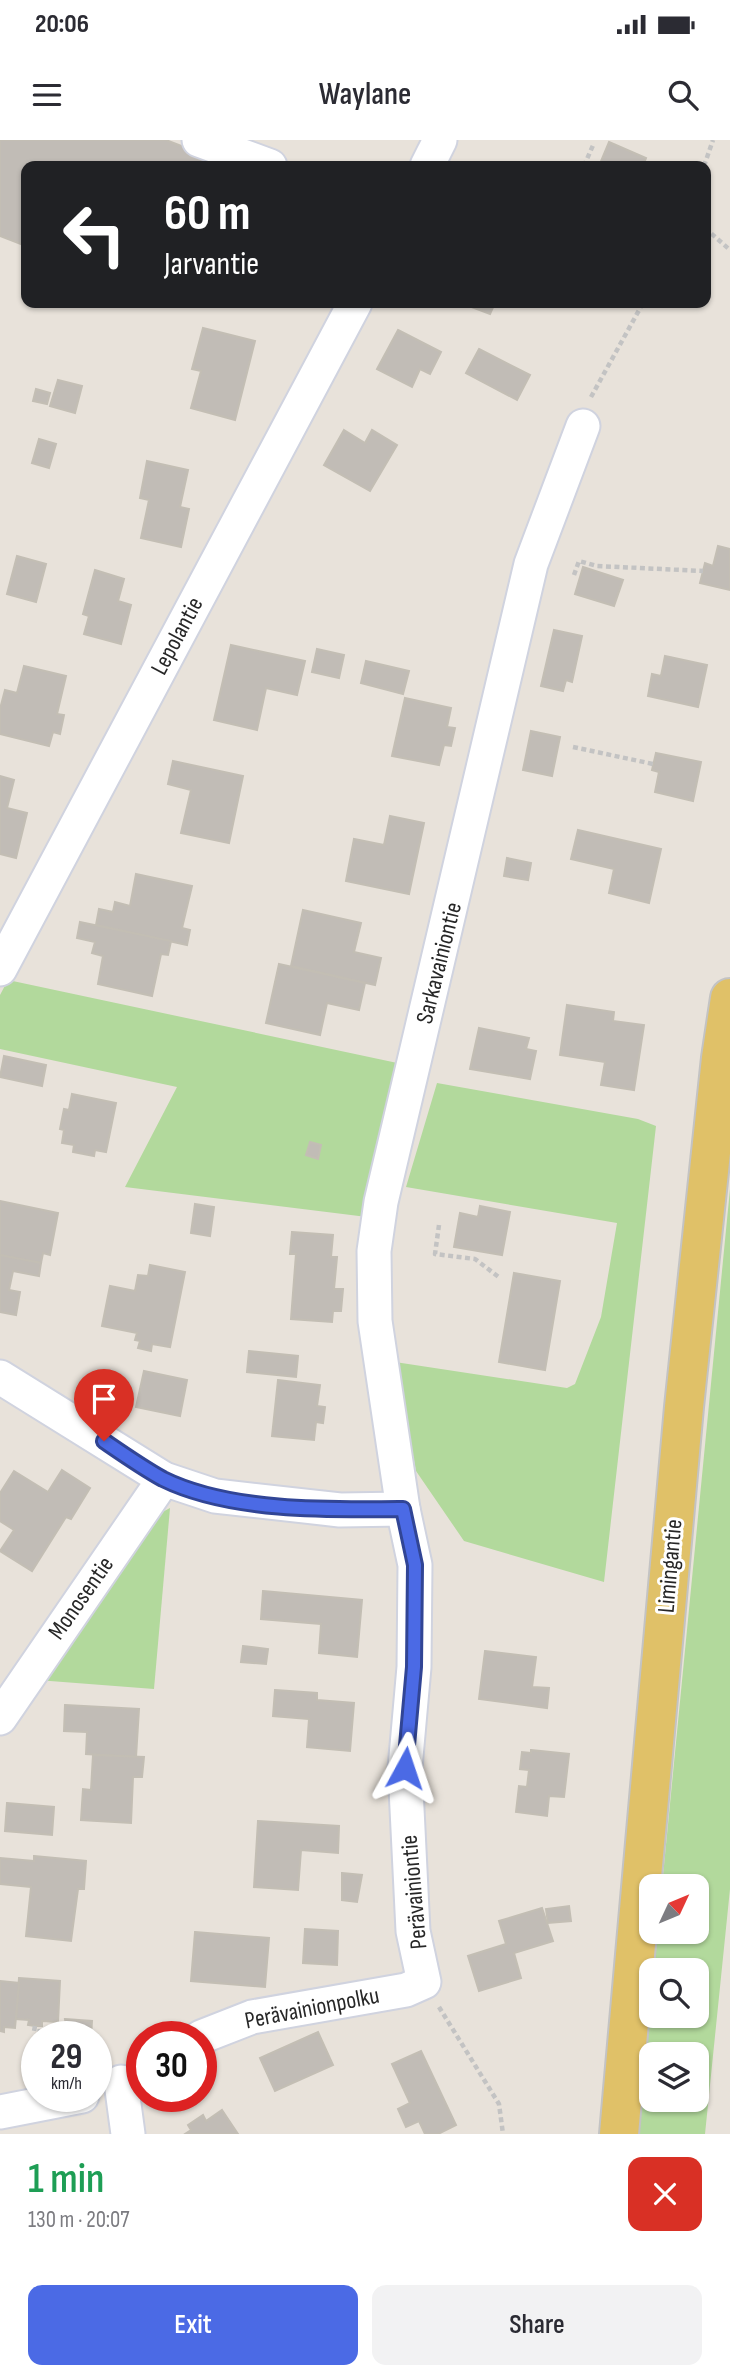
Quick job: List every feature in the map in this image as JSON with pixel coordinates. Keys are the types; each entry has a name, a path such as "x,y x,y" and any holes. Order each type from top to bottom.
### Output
{"main road":[{"name":"Limingantie","path":"619,2134 684,1407 721,1058 730,998"}],"street":[{"path":"199,140 256,161"},
{"path":"429,161 440,140"},
{"name":"Lepolantie","path":"0,969 352,308"},
{"name":"Sarkavainiontie","path":"403,1509 375,1321 374,1251 381,1202 531,564 583,426"},
{"path":"0,1377 164,1479 215,1496 340,1510 403,1509"},
{"name":"Monosentie","path":"0,1718 164,1479"},
{"name":"Perävainiontie","path":"403,1509 415,1565 414,1667 406,1780 413,1931 424,1982"},
{"name":"Perävainionpolku","path":"217,2031 251,2017 405,1990 424,1982"},
{"path":"120,2081 128,2134"},
{"path":"0,2112 21,2108"}],"path":[{"path":"706,161 713,140"},
{"path":"586,161 594,143"},
{"path":"711,233 730,250"},
{"path":"583,426 592,395 640,308"},
{"path":"574,575 579,561 597,566 703,570"},
{"path":"573,747 653,764"},
{"path":"439,1225 435,1254 475,1259 500,1279"},
{"path":"424,1982 499,2104 503,2134"}],"green space":[{"path":"8,980 402,1064 367,1217 125,1187 177,1087 0,1049 0,995"},
{"path":"437,1083 638,1119 656,1126 604,1582 464,1541 416,1471 395,1362 567,1388 575,1384 601,1317 617,1223 406,1187"},
{"path":"730,1189 730,1889 709,2095 709,2042 647,2042 649,2028 709,2028 709,1958 655,1958 657,1944 709,1944 709,1874 663,1874"},
{"path":"170,1508 154,1689 37,1680 155,1516"},
{"path":"641,2112 707,2112 705,2134 639,2134"}],"building":[{"path":"0,140 166,140 220,161 21,161 21,244 0,236"},
{"path":"609,142 646,158 645,161 601,161"},
{"path":"474,308 493,308 490,314"},
{"path":"203,328 255,341 235,420 191,408 201,371 192,369"},
{"path":"398,330 441,352 430,374 420,369 412,387 377,369"},
{"path":"479,349 530,375 517,400 466,373"},
{"path":"58,380 82,386 75,413 50,406"},
{"path":"36,389 50,393 47,404 33,401"},
{"path":"344,430 365,443 372,430 397,445 370,491 324,465"},
{"path":"39,439 56,444 49,468 32,463"},
{"path":"147,461 188,470 180,507 189,509 181,547 141,538 149,500 140,498"},
{"path":"718,546 730,549 730,590 700,583 705,563 713,566"},
{"path":"17,556 46,564 36,602 7,594"},
{"path":"583,567 623,580 614,606 575,594"},
{"path":"95,570 124,579 118,601 131,605 121,644 84,634 89,616 83,614"},
{"path":"554,630 582,636 572,682 566,680 563,691 541,686"},
{"path":"231,645 305,661 297,695 266,688 257,730 214,720"},
{"path":"317,649 344,655 339,678 312,672"},
{"path":"665,656 707,665 698,707 648,696 652,674 661,676"},
{"path":"366,661 409,671 403,694 361,683"},
{"path":"24,666 66,676 57,714 64,715 60,734 53,732 49,746 0,734 0,709 5,690 17,693"},
{"path":"405,698 451,708 447,727 455,728 451,746 444,745 439,765 392,756"},
{"path":"531,731 560,737 552,776 523,770"},
{"path":"656,753 701,762 693,801 655,792 659,772 652,770"},
{"path":"173,761 243,776 229,843 181,833 191,790 168,784"},
{"path":"0,776 14,780 7,808 27,813 16,858 0,854"},
{"path":"390,816 424,823 409,894 346,881 354,839 384,845"},
{"path":"578,830 661,849 649,903 609,893 614,869 571,859"},
{"path":"507,858 531,863 528,880 504,876"},
{"path":"136,874 192,886 182,928 190,930 187,945 96,925 99,909 113,912 115,902 130,906"},
{"path":"303,910 361,923 354,952 381,958 375,985 291,966"},
{"path":"80,922 171,941 168,955 161,954 152,996 98,984 103,956 92,953 95,942 77,938"},
{"path":"279,964 365,983 359,1010 327,1003 320,1035 266,1023"},
{"path":"567,1005 614,1012 613,1021 644,1025 634,1090 601,1085 605,1062 560,1055"},
{"path":"479,1028 529,1038 526,1049 536,1051 530,1079 470,1069"},
{"path":"4,1056 46,1065 42,1086 0,1077"},
{"path":"72,1094 116,1103 106,1152 95,1150 94,1156 73,1152 74,1145 62,1143 64,1130 60,1129 64,1109 69,1110"},
{"path":"310,1142 321,1145 318,1159 306,1155"},
{"path":"0,1201 58,1213 50,1255 43,1253 41,1263 0,1255"},
{"path":"195,1204 214,1207 210,1236 191,1233"},
{"path":"480,1206 510,1212 502,1255 454,1247 460,1213 478,1217"},
{"path":"292,1232 333,1235 331,1257 337,1257 334,1289 343,1289 341,1311 333,1311 332,1322 291,1319 296,1254 290,1254"},
{"path":"0,1255 41,1263 39,1276 13,1271 9,1290 20,1292 16,1315 0,1312"},
{"path":"150,1265 185,1272 170,1347 152,1344 151,1351 138,1348 140,1341 135,1340 137,1333 102,1326 110,1286 135,1291 138,1275 148,1276"},
{"path":"514,1273 560,1281 545,1370 499,1362"},
{"path":"249,1351 298,1356 296,1377 247,1372"},
{"path":"144,1371 187,1380 180,1416 136,1407"},
{"path":"278,1380 320,1385 317,1406 325,1407 323,1423 316,1422 314,1440 272,1436"},
{"path":"62,1470 90,1488 71,1519 66,1517 32,1571 0,1551 14,1530 0,1521 0,1493 14,1471 48,1492"},
{"path":"263,1591 362,1600 357,1657 319,1653 321,1624 261,1619"},
{"path":"243,1646 268,1649 266,1664 241,1662"},
{"path":"485,1651 536,1657 532,1687 549,1688 547,1708 479,1699"},
{"path":"275,1690 317,1693 317,1700 354,1703 350,1751 307,1747 309,1719 273,1716"},
{"path":"65,1705 139,1709 136,1757 86,1754 87,1732 64,1731"},
{"path":"531,1750 569,1754 564,1797 549,1796 547,1816 516,1812 519,1786 527,1787 529,1770 520,1769 522,1752 531,1753"},
{"path":"93,1755 144,1757 142,1777 133,1777 131,1823 81,1820 83,1789 91,1790"},
{"path":"7,1803 54,1807 52,1835 5,1831"},
{"path":"258,1821 339,1826 338,1853 301,1850 298,1890 254,1887"},
{"path":"34,1856 86,1861 84,1889 78,1889 71,1941 26,1936 31,1887 0,1884 0,1858 34,1861"},
{"path":"342,1873 362,1875 357,1902 342,1900"},
{"path":"569,1906 571,1921 548,1923 546,1909"},
{"path":"542,1908 553,1941 514,1953 521,1978 479,1991 468,1956 506,1944 499,1921"},
{"path":"305,1929 338,1931 337,1965 303,1963"},
{"path":"195,1932 269,1938 265,1987 191,1981"},
{"path":"19,1978 60,1981 58,2021 16,2019"},
{"path":"0,1981 19,1983 15,2028 4,2027 4,2032 0,2031"},
{"path":"318,2032 333,2065 275,2091 260,2058"},
{"path":"421,2051 456,2125 438,2134 425,2134 419,2121 406,2127 398,2109 410,2103 392,2064"},
{"path":"222,2110 238,2134 185,2134 191,2130 188,2125 203,2115 206,2121"}],"route":[{"path":"104,1441 164,1479 215,1496 340,1510 403,1509 415,1565 414,1667 405,1768"}]}
